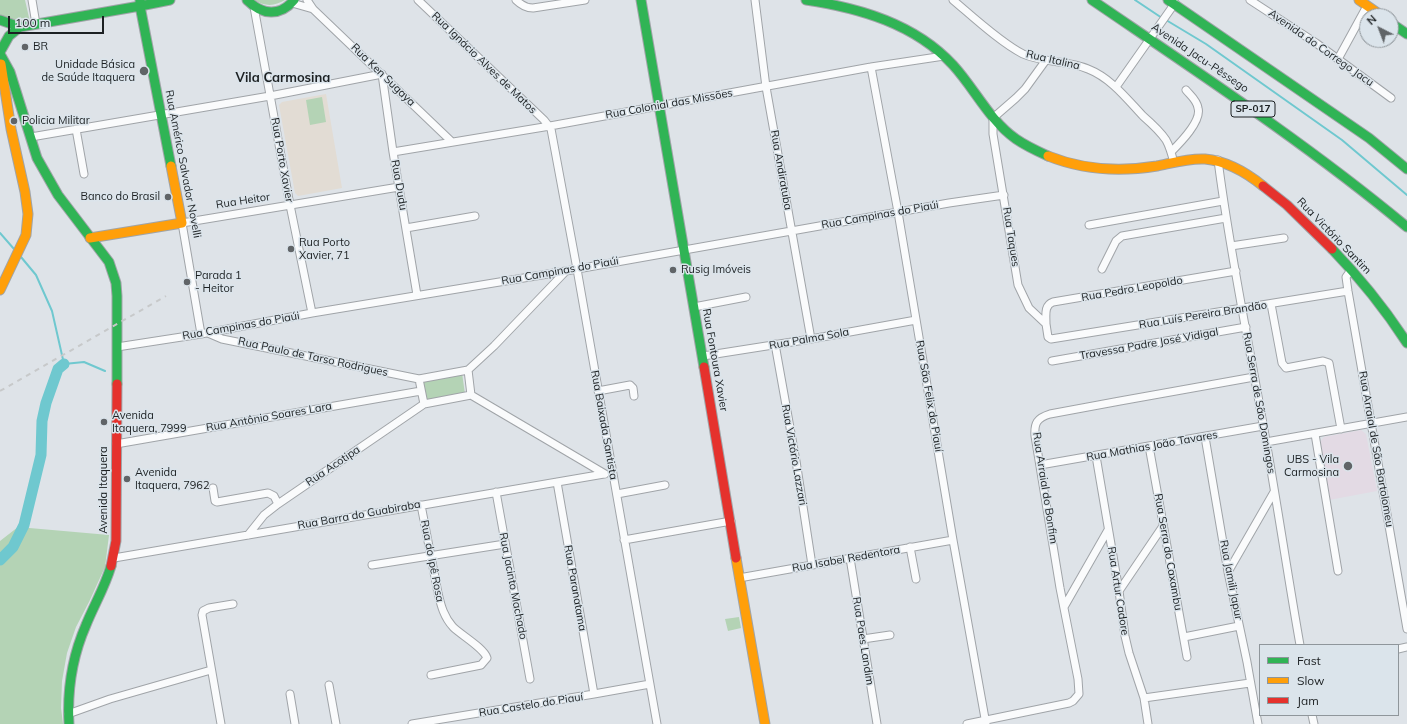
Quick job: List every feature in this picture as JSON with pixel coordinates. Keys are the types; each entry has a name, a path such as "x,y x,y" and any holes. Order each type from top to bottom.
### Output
{"main road":[{"path":"0,290 26,235 28,226 28,216 15,149 0,55 9,36 20,27 140,3 170,0"},
{"path":"247,0 254,7 263,11 274,12 284,9 293,2"},
{"name":"Rua Fontoura Xavier","path":"641,0 765,724"},
{"name":"Rua Victório Santim","path":"806,0 845,6 882,17 913,33 944,56 1009,135 1017,141 1049,157 1076,166 1110,170 1140,168 1206,159 1218,160 1231,165 1245,173 1286,203 1313,228 1368,289 1394,322 1407,343"},
{"name":"Avenida Jacu-Pêssego","path":"1092,0 1152,38 1271,121 1340,172 1407,227"},
{"name":"Rua Américo Salvador Novelli","path":"140,3 182,223"},
{"path":"1173,4 1369,138 1407,169"},
{"path":"0,20 20,27"},
{"name":"Avenida Itaquera","path":"0,55 10,72 37,158 46,176 58,195 109,262 116,284 116,541 114,558 108,577 81,636 72,665 68,687 69,724"},
{"name":"Rua Heitor","path":"90,238 182,223"},
{"path":"100,250 102,242 107,235"}],"street":[{"path":"32,0 36,24"},
{"name":"Rua Ken Sugaya","path":"307,0 313,9 452,142"},
{"name":"Rua Ignácio Alves de Matos","path":"418,0 550,126"},
{"path":"516,0 528,8 585,0"},
{"name":"Rua Andiratuba","path":"755,0 766,87 811,338"},
{"name":"Avenida do Corrego Jacu","path":"1250,0 1338,59 1391,98"},
{"name":"Rua Italina","path":"956,1 1014,48 1024,54 1046,60 1075,64 1089,69 1105,78 1116,87 1166,140 1174,163"},
{"name":"Rua Ken Sugaya","path":"293,2 313,9"},
{"path":"1338,59 1363,3"},
{"path":"1116,87 1152,38 1173,4"},
{"name":"Rua Porto Xavier","path":"254,7 290,205 312,313"},
{"name":"Rua Colonial das Missões","path":"393,152 550,126 871,67 944,56"},
{"path":"994,118 1025,89 1046,60"},
{"name":"Rua São Felix do Piauí","path":"871,67 898,212 953,540 986,722"},
{"path":"31,137 270,96 382,74"},
{"name":"Rua Dudu","path":"382,74 393,152 417,295"},
{"path":"1171,152 1186,136 1198,116 1199,109 1195,101 1186,90"},
{"name":"Rua Taques","path":"994,118 995,145 1018,285 1029,308 1046,324 1048,337 1051,340 1058,339"},
{"name":"Rua Baixada Santista","path":"550,126 577,268 657,724"},
{"path":"76,129 84,174"},
{"name":"Rua Serra de São Domingos","path":"1218,160 1223,201 1243,309 1300,644"},
{"name":"Rua Heitor","path":"182,223 399,187"},
{"name":"Rua Campinas do Piaúi","path":"117,347 417,295 566,271 1004,194"},
{"path":"1089,225 1223,201"},
{"path":"406,228 475,216"},
{"path":"1102,268 1116,241 1122,236 1226,218"},
{"name":"Rua Américo Salvador Novelli","path":"182,223 204,333"},
{"path":"1231,246 1284,238"},
{"name":"Rua Arraial de São Bartolomeu","path":"1351,270 1346,277 1348,291 1407,629"},
{"path":"566,271 494,346 468,370 419,379 421,391 424,404 471,395 604,474"},
{"name":"Rua Pedro Leopoldo","path":"1046,324 1047,307 1049,303 1236,271"},
{"name":"Rua Luís Pereira Brandão","path":"1058,339 1348,291"},
{"path":"694,307 746,298"},
{"path":"1271,304 1283,365 1286,368 1323,361 1329,363 1341,428"},
{"name":"Rua Palma Sola","path":"702,356 916,320"},
{"name":"Travessa Padre José Vidigal","path":"1052,361 1246,327"},
{"name":"Rua Paulo de Tarso Rodrigues","path":"204,333 222,339 419,379"},
{"name":"Rua Victório Lazzari","path":"775,344 796,461 812,565"},
{"path":"468,370 471,395"},
{"name":"Rua Arraial do Bonfim","path":"986,722 1074,701 1079,694 1040,465 1035,430 1036,423 1039,419 1043,416 1120,400 1254,377"},
{"path":"598,391 630,385 633,388 634,396"},
{"name":"Rua Antônio Soares Lara","path":"116,444 421,391"},
{"name":"Rua Acotipa","path":"248,534 264,515 278,504 424,404"},
{"path":"1266,442 1407,417"},
{"name":"Rua Mathias João Tavares","path":"1040,465 1263,426"},
{"path":"1315,434 1338,572"},
{"name":"Rua Jamili Japur","path":"1205,437 1228,572 1258,724"},
{"name":"Rua Serra do Caxambu","path":"1149,446 1187,657"},
{"name":"Rua Artur Cadore","path":"1096,456 1129,653 1144,698 1148,724"},
{"name":"Rua Barra do Guabiraba","path":"114,558 421,504 613,473"},
{"name":"Rua Paranatama","path":"557,482 594,694"},
{"path":"617,494 665,485"},
{"path":"213,488 215,500 217,502 268,493 274,496 278,504"},
{"name":"Rua Jacinto Machado","path":"496,492 530,679"},
{"path":"1228,572 1274,492"},
{"name":"Rua do Ipê Rosa","path":"421,504 438,594 444,616 460,634 483,651 487,658 481,665 431,675"},
{"path":"624,540 731,521"},
{"path":"1119,591 1163,526"},
{"path":"1064,607 1108,530"},
{"name":"Rua Isabel Redentora","path":"740,578 953,540"},
{"path":"372,565 505,544"},
{"path":"910,547 916,578"},
{"name":"Rua Paes Landim","path":"850,558 877,724"},
{"path":"221,724 202,618 203,611 209,608 234,604"},
{"path":"1184,637 1239,626"},
{"path":"863,639 890,635"},
{"path":"68,714 110,698 211,670"},
{"path":"1144,698 1250,683"},
{"name":"Rua Castelo do Piauí","path":"412,724 438,722 650,684"},
{"path":"329,685 336,724"},
{"path":"290,694 295,724"},
{"path":"967,724 986,722"}],"shaded area":[{"path":"326,94 342,188 298,196 295,193 279,105 282,102"},
{"name":"UBS - Vila Carmosina","path":"1361,430 1366,434 1377,491 1329,500 1320,442 1324,437"}],"green space":[{"path":"0,0 25,0 30,22 19,25 0,17"},
{"path":"255,0 285,0 278,4 266,5"},
{"path":"322,97 326,122 310,125 306,100"},
{"path":"462,373 465,394 426,401 423,379"},
{"path":"18,527 109,535 105,567 76,627 67,653 62,681 61,708 63,724 0,724 0,541"},
{"path":"739,617 741,628 728,631 725,619"}],"waterway":[{"path":"1135,0 1162,18"},
{"path":"1166,20 1206,44 1342,140 1407,195"},
{"path":"0,233 14,249"},
{"path":"21,257 36,275 52,311 64,364 84,362 105,371"},
{"path":"0,560 13,547 24,525 41,455 42,421 46,403 58,369 64,364"}],"railway":[{"path":"0,391 166,296"}],"traffic: fast":[{"path":"140,0 140,6 170,0"},
{"path":"247,0 259,9 271,12 283,9 294,0"},
{"path":"641,0 704,367"},
{"path":"806,0 826,3 866,13 886,20 922,39 953,65 990,114 1006,131 1024,144 1048,156"},
{"path":"1092,0 1292,138 1369,196 1407,227"},
{"path":"1168,0 1369,138 1407,169"},
{"path":"0,20 20,27 140,6 171,166"},
{"path":"0,52 9,36 20,27"},
{"path":"1399,28 1407,34"},
{"path":"0,54 10,72 37,158 58,195 109,262 116,283 117,296 117,384"},
{"path":"1332,249 1372,294 1407,343"},
{"path":"69,724 70,686 77,649 111,566"}],"traffic: slow":[{"path":"1359,0 1370,8"},
{"path":"0,290 26,235 28,214 25,192 11,129 1,64"},
{"path":"1048,156 1061,161 1088,167 1115,169 1143,168 1187,160 1213,160 1236,168 1263,186"},
{"path":"90,238 182,223 171,166"},
{"path":"736,558 765,724"}],"traffic: jam":[{"path":"1263,186 1287,205 1332,249"},
{"path":"704,367 736,558"},
{"path":"111,566 116,541 117,384"}],"place":[{"name":"BR","path":"25,47"},
{"name":"Unidade Básica de Saúde Itaquera","path":"144,71"},
{"name":"Policia Militar","path":"14,121"},
{"name":"Banco do Brasil","path":"168,197"},
{"name":"Rua Porto Xavier, 71","path":"291,249"},
{"name":"Rusig Imóveis","path":"673,270"},
{"name":"Parada 1 - Heitor","path":"187,282"},
{"name":"Avenida Itaquera, 7999","path":"104,422"},
{"name":"UBS - Vila Carmosina","path":"1348,466"},
{"name":"Avenida Itaquera, 7962","path":"127,479"}],"district":[{"name":"Vila Carmosina","path":"283,78"}]}
